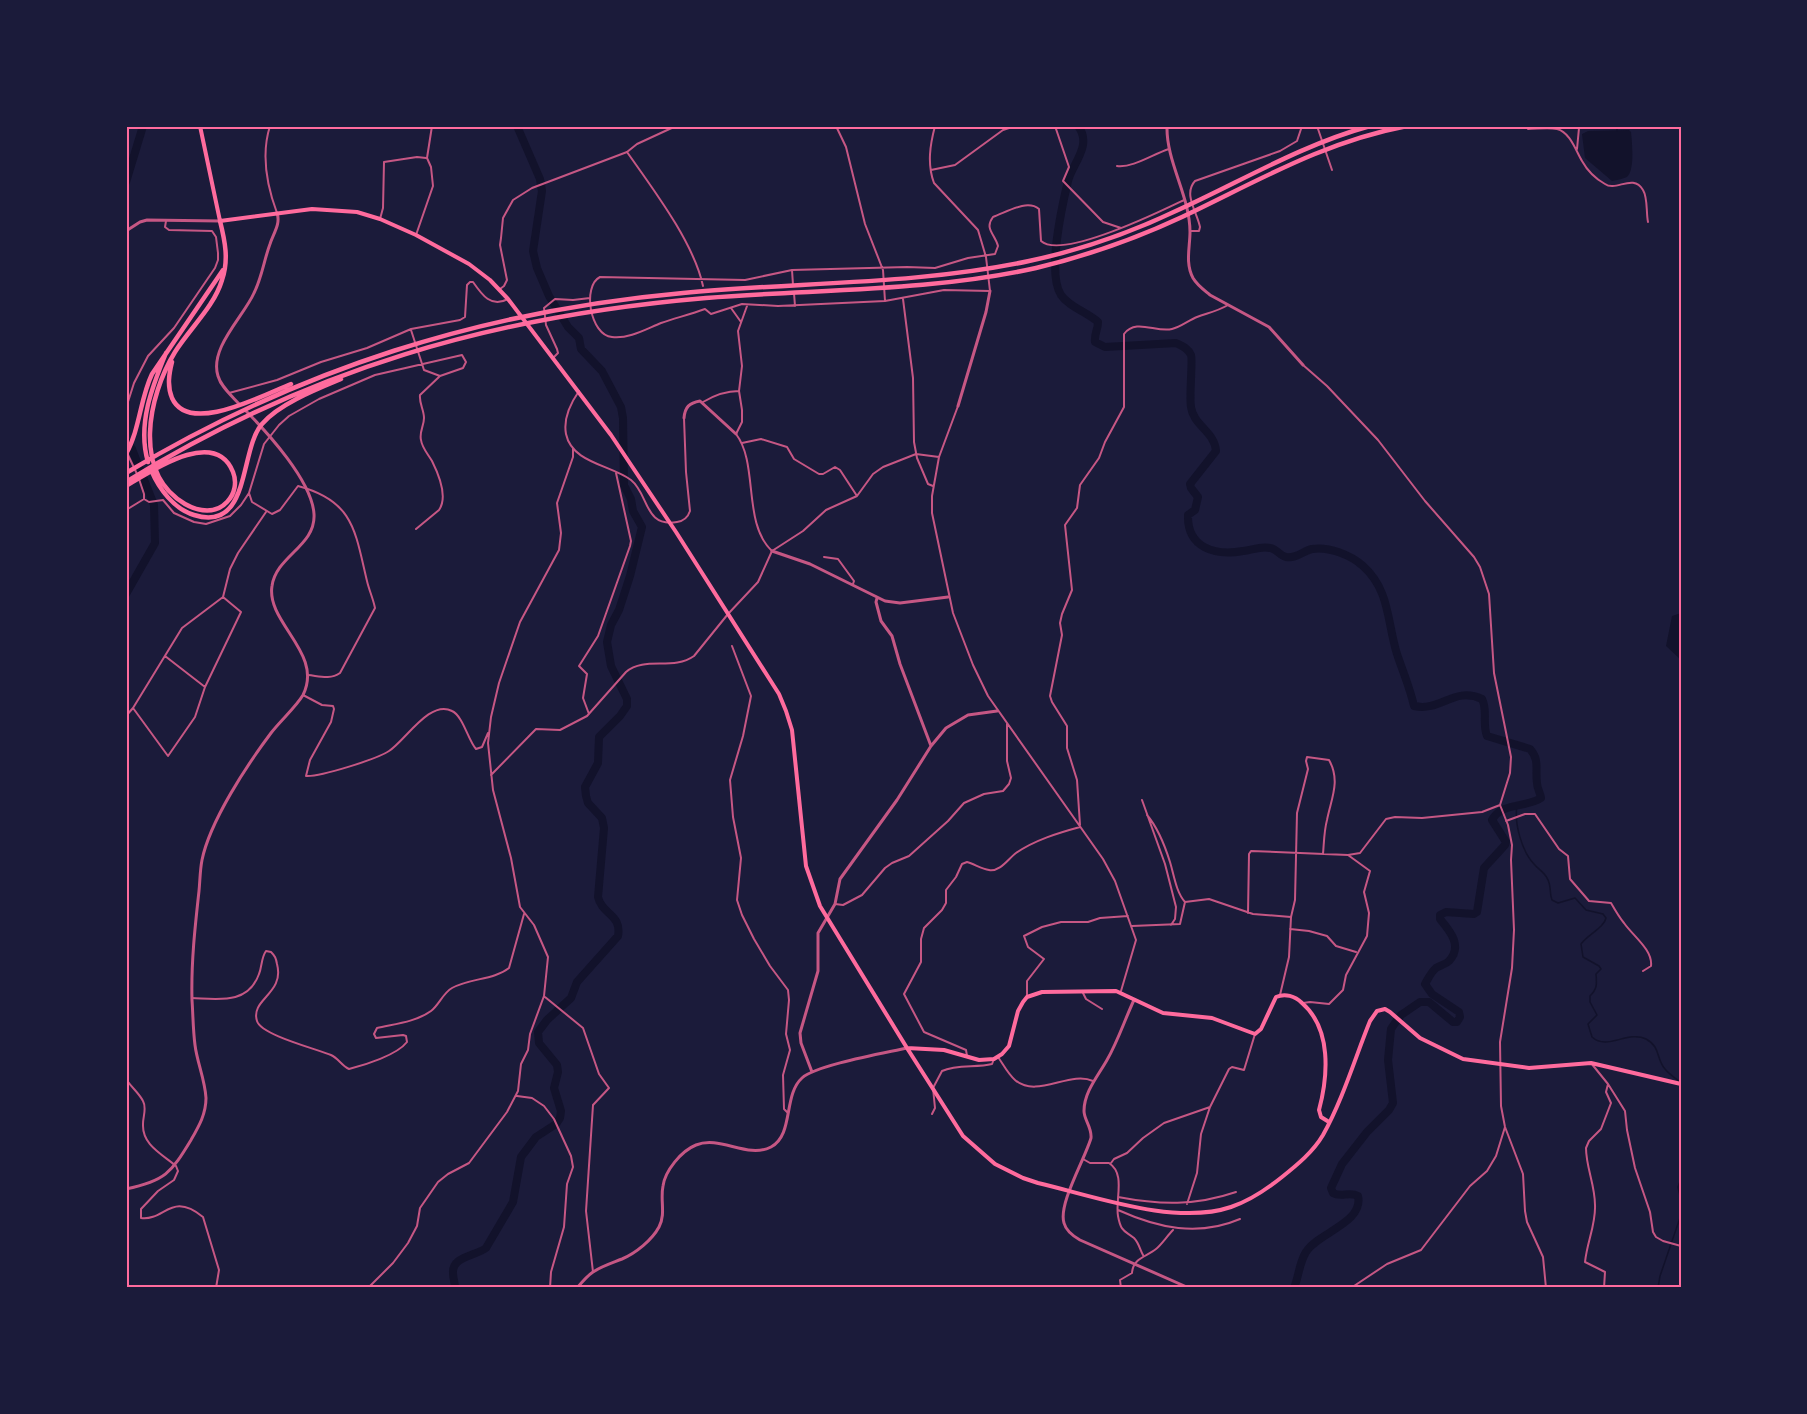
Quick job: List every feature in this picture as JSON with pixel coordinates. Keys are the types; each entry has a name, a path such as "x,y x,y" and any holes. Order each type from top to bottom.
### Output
{"highway":[{"path":"179,345 170,369 170,391 179,408 199,415 223,410 339,366 428,339 514,317 598,303 690,292 915,278 984,269 1053,256 1138,228 1311,145 1370,126"},
{"path":"126,484 216,431 276,402 399,355 517,324 599,310 700,299 935,283 1044,266 1140,235 1314,153 1351,140 1407,126"},
{"path":"162,463 192,453 217,455 224,459 235,476 231,497 221,507 208,511 195,509 182,502 168,490 155,467 150,439 153,408 163,376 179,345 216,295 222,280 226,247 220,221"},
{"path":"126,453 133,437 148,382 165,353 219,278 226,259"},
{"path":"165,353 147,408 144,438 146,457 156,482 172,502 194,515 210,517 225,512 235,501 242,486 254,436 269,417 319,389 399,355"},
{"path":"127,472 273,395 365,359"}],"main road":[{"path":"200,126 220,221 328,209 357,212 380,219 416,235 469,264 499,289 579,391 676,532 768,676 786,711 795,751 806,866 814,893 827,918 944,1107 970,1144 995,1164 1023,1178 1176,1213 1208,1212 1231,1207 1274,1183 1295,1166 1319,1141 1373,1015 1377,1011 1385,1010 1398,1018 1420,1038 1463,1059 1529,1068 1591,1063 1681,1084"},
{"path":"907,1048 944,1050 978,1060 996,1058 1009,1046 1018,1011 1027,997 1042,992 1120,992 1163,1013 1212,1018 1255,1034 1259,1033 1274,1001 1280,995 1293,996 1303,1003 1313,1016 1322,1034 1325,1060 1319,1110 1321,1117 1329,1122"}],"street":[{"path":"126,1189 156,1180 176,1166 201,1123 206,1095 195,1045 192,954 202,861 209,838 252,759 303,695 307,675 298,645 277,611 271,593 278,570 305,541 313,524 314,513 304,487 271,437 233,398 218,377 218,356 227,335 254,294 278,225 279,219 269,188 265,148 270,126"},
{"path":"416,235 433,186 431,167 427,158 432,126"},
{"path":"499,289 507,280 500,245 503,218 513,200 532,188 627,152 637,144 676,126"},
{"path":"836,126 846,147 864,224 882,268 885,299"},
{"path":"935,126 930,149 934,183 978,230 986,257 990,291 958,406 939,457 933,486 932,513 948,597 983,689 1110,871 1136,940 1120,992"},
{"path":"931,170 955,165 1003,128 1015,126"},
{"path":"1055,126 1069,167 1063,181 1103,222 1121,228"},
{"path":"1167,126 1169,149 1184,200 1190,231 1188,261 1192,277 1201,288 1269,327 1303,365 1327,386 1378,440 1425,501 1474,557 1480,567 1489,594 1494,673 1511,757 1510,773 1500,805 1512,845 1514,930 1512,968 1503,1013 1499,1065 1501,1106 1505,1127 1521,1167 1527,1222 1543,1257 1546,1288"},
{"path":"1190,231 1199,231 1200,227 1190,195 1195,181 1280,151 1296,141 1302,126"},
{"path":"1317,126 1332,170"},
{"path":"1577,149 1579,128 1604,126"},
{"path":"1528,128 1557,129 1564,133 1577,149 1581,160 1607,186 1614,187 1625,182 1643,189 1648,222"},
{"path":"1117,166 1134,163 1169,149"},
{"path":"627,152 669,213 698,268 703,286"},
{"path":"380,219 384,162 427,158"},
{"path":"705,309 635,333 610,337 603,335 597,329 590,298 592,285 596,279 606,276 745,280 792,272 935,268 968,258 995,254 998,251 997,241 988,224 993,217 1027,205 1039,209 1041,241 1047,246 1076,244 1121,228 1184,200"},
{"path":"126,408 134,383 148,356 174,328 218,260 216,237 212,231 169,230 165,227 166,221"},
{"path":"126,231 140,222 220,221"},
{"path":"792,272 795,304"},
{"path":"229,393 277,380 411,331 453,322 465,316 466,285 470,282 473,282 484,297 492,302 508,299"},
{"path":"705,309 711,314 742,304 903,299 944,290 990,291"},
{"path":"553,358 558,353 546,325 544,308 555,300 590,298"},
{"path":"903,299 913,371 913,430 916,454 928,484 933,486"},
{"path":"705,303 705,309"},
{"path":"736,434 742,422 739,391 742,366 738,331 748,305"},
{"path":"1080,827 1077,780 1067,748 1067,726 1050,696 1062,635 1060,623 1072,590 1065,525 1077,508 1080,485 1099,458 1124,407 1124,334 1126,330 1136,326 1171,330 1228,305"},
{"path":"731,308 741,322"},
{"path":"411,331 426,372 434,372 440,376"},
{"path":"144,499 148,502 163,500 174,513 183,519 206,524 230,516 249,493 264,444 289,416 320,399 375,375 421,362 462,355 466,362 463,368 440,376 420,395 424,414 420,435 421,443 438,478 442,506 416,529"},
{"path":"579,391 572,401 566,423 568,440 573,448 583,456 629,479 638,486 645,506 652,515 662,521 672,523 683,521 689,516 691,506 686,472 684,418 687,406 692,402 703,402 739,391"},
{"path":"703,402 736,434 742,443 758,527 772,551 810,564 877,598 900,603 948,597"},
{"path":"742,443 761,439 787,447 794,459 819,474 835,467 840,470 857,496"},
{"path":"368,1288 393,1263 408,1243 417,1226 420,1209 438,1182 469,1163 507,1112 516,1095 521,1064 528,1050 530,1034 544,996 548,957 534,925 520,907 491,775 489,731 499,683 520,622 559,550 561,533 557,503 573,457 573,448"},
{"path":"126,453 141,483 144,499"},
{"path":"491,775 536,729 560,730 589,714 634,666 675,664 694,656 758,582 772,551 803,531 826,510 857,496 873,474 891,463 916,454 939,457"},
{"path":"589,714 583,698 587,674 579,666 598,636 631,541 616,472"},
{"path":"249,493 252,502 272,514 277,513 298,486 312,489 334,502 353,526 375,608 340,673 335,677 307,675"},
{"path":"126,510 144,499"},
{"path":"126,716 182,628 223,597 230,568 237,553 266,512"},
{"path":"824,557 838,559 854,581 852,585"},
{"path":"133,708 168,756 195,717 205,687 241,612 223,597"},
{"path":"877,598 881,621 892,636 900,664 931,746"},
{"path":"732,646 751,696 743,736 730,780 733,817 741,858 737,900 754,939 788,990 786,1034 790,1050 784,1067 783,1081 784,1109 788,1113"},
{"path":"165,656 205,687"},
{"path":"303,695 322,705 333,706 334,709 331,723 310,760 306,776 377,758 392,749 413,726 436,711 446,709 456,713 477,749 482,747 489,731"},
{"path":"812,1072 801,1043 800,1033 818,971 817,939 835,903 840,879 897,801 931,746 946,728 961,718 975,713 997,711"},
{"path":"835,903 843,905 862,895 885,868 909,856 948,821 964,803 984,794 1003,790 1009,784 1011,778 1007,761 1006,722"},
{"path":"1280,995 1289,957 1298,853 1297,813 1308,769 1307,757 1329,760 1335,771 1335,792 1327,818 1323,854"},
{"path":"1142,800 1165,864 1176,907 1175,919 1170,926"},
{"path":"1248,913 1249,854 1251,851 1348,855 1362,852 1386,819 1482,812 1500,805"},
{"path":"1506,820 1525,814 1535,814 1559,849 1568,856 1570,879 1589,901 1611,903 1623,923 1648,951 1652,962 1651,966 1643,971"},
{"path":"1147,815 1165,846 1175,881 1185,902"},
{"path":"967,1056 966,1050 924,1032 904,994 921,962 921,939 924,928 942,910 946,903 946,890 962,864 967,862 990,870 994,869 1034,843 1080,827"},
{"path":"1303,1003 1329,1004 1343,990 1346,975 1367,936 1369,913 1364,892 1370,871 1348,855"},
{"path":"1185,902 1209,899 1248,913 1291,917"},
{"path":"1132,926 1180,924 1185,902"},
{"path":"192,998 235,999 249,990 255,981 263,954 266,951 271,952 276,959 279,975 270,994 258,1007 256,1019 258,1024 288,1041 332,1056 349,1069 364,1065 401,1048 407,1042 406,1036 403,1035 375,1038 374,1034 378,1028 422,1017 436,1006 451,988 478,978 503,973 509,968 524,914"},
{"path":"1027,997 1027,981 1044,959 1028,947 1024,936 1042,927 1061,922 1088,922 1100,918 1128,916"},
{"path":"1290,929 1327,936 1336,946 1357,952"},
{"path":"1082,992 1086,999 1102,1009"},
{"path":"544,996 583,1028 599,1074 609,1088 593,1105 586,1211 593,1272"},
{"path":"1134,999 1108,1059 1093,1081 1084,1113 1091,1132 1063,1209 1063,1221 1067,1230 1080,1240 1189,1288"},
{"path":"1187,1204 1197,1173 1201,1134 1210,1107 1229,1069 1232,1067 1244,1070 1255,1034"},
{"path":"577,1288 593,1272 630,1256 653,1235 663,1217 665,1179 687,1149 706,1142 754,1150 771,1147 782,1135 793,1090 804,1076 907,1048"},
{"path":"932,1114 935,1108 933,1088 942,1071 992,1064 996,1058 1015,1080 1031,1086 1085,1077 1093,1081"},
{"path":"1591,1063 1625,1111 1626,1130 1635,1168 1650,1212 1653,1232 1663,1241 1681,1246"},
{"path":"126,1078 143,1100 145,1136 155,1150 176,1166 178,1171 174,1180 158,1191 141,1209 141,1218 152,1218 167,1208 178,1207 196,1211 207,1225 219,1270 216,1288"},
{"path":"1604,1288 1605,1272 1585,1262 1595,1219 1595,1204 1586,1148 1589,1141 1601,1129 1611,1103 1606,1092 1608,1084"},
{"path":"516,1095 532,1098 544,1106 554,1119 571,1156 573,1167 567,1184 564,1227 551,1272 550,1288"},
{"path":"1111,1164 1114,1159 1127,1153 1164,1123 1210,1107"},
{"path":"1351,1288 1387,1264 1421,1250 1470,1186 1487,1171 1496,1156 1505,1127"},
{"path":"1083,1159 1090,1163 1111,1164"},
{"path":"1111,1164 1118,1174 1117,1200 1122,1230 1136,1241 1143,1255"},
{"path":"1117,1200 1187,1204 1216,1199 1236,1192"},
{"path":"1118,1210 1145,1222 1173,1229 1215,1227 1240,1219"},
{"path":"1121,1288 1120,1280 1132,1273 1135,1264 1143,1255 1159,1247 1173,1229"}],"shaded area":[{"path":"1629,130 1632,156 1630,173 1625,178 1612,181 1585,158 1582,134 1588,131"},
{"path":"1681,613 1681,660 1666,646 1672,616"}],"waterway":[{"path":"126,182 143,126"},
{"path":"455,1288 453,1273 456,1263 486,1248 513,1202 521,1157 536,1137 556,1124 560,1118 561,1111 554,1088 558,1072 557,1065 539,1043 538,1032 547,1020 571,998 577,982 618,936 617,923 603,908 598,897 604,828 602,818 588,803 585,787 598,763 599,737 627,706 627,699 611,666 607,642 611,625 619,610 630,576 642,527 633,511 631,499 624,485 621,407 602,371 581,349 579,338 568,327 549,296 537,268 533,251 542,191 540,179 517,126"},
{"path":"1078,126 1083,140 1080,154 1068,181 1062,206 1055,256 1057,285 1064,299 1098,322 1095,342 1105,347 1176,343 1190,353 1191,407 1196,419 1215,444 1216,451 1190,484 1198,497 1195,510 1188,515 1192,535 1198,542 1213,551 1233,552 1267,548 1290,557 1318,548 1339,552 1358,562 1372,575 1383,596 1397,654 1414,706 1432,706 1463,695 1482,699 1487,736 1530,749 1536,761 1537,785 1541,798 1502,810 1492,820 1506,842 1484,868 1477,912 1474,914 1446,912 1440,915 1440,919 1454,939 1455,950 1449,961 1434,970 1425,984 1432,994 1459,1012 1460,1017 1457,1022 1453,1022 1429,1002 1420,1002 1401,1015 1391,1029 1388,1060 1393,1103 1342,1164 1331,1188 1333,1193 1339,1195 1358,1196 1358,1205 1347,1221 1312,1245 1306,1252 1294,1288"},
{"path":"1617,126 1617,131"},
{"path":"126,441 132,449 154,505 155,543 126,594"},
{"path":"1517,806 1518,829 1523,845 1530,859 1547,878 1552,900 1558,903 1575,898 1586,910 1603,914 1606,918 1605,922 1581,944 1583,957 1601,969 1596,974 1596,987 1590,996 1590,1002 1597,1015 1588,1024 1592,1037 1604,1042 1632,1037 1646,1039 1656,1049 1665,1069 1680,1082"},
{"path":"1681,1179 1678,1187 1681,1200"},
{"path":"1658,1288 1681,1215"}]}
